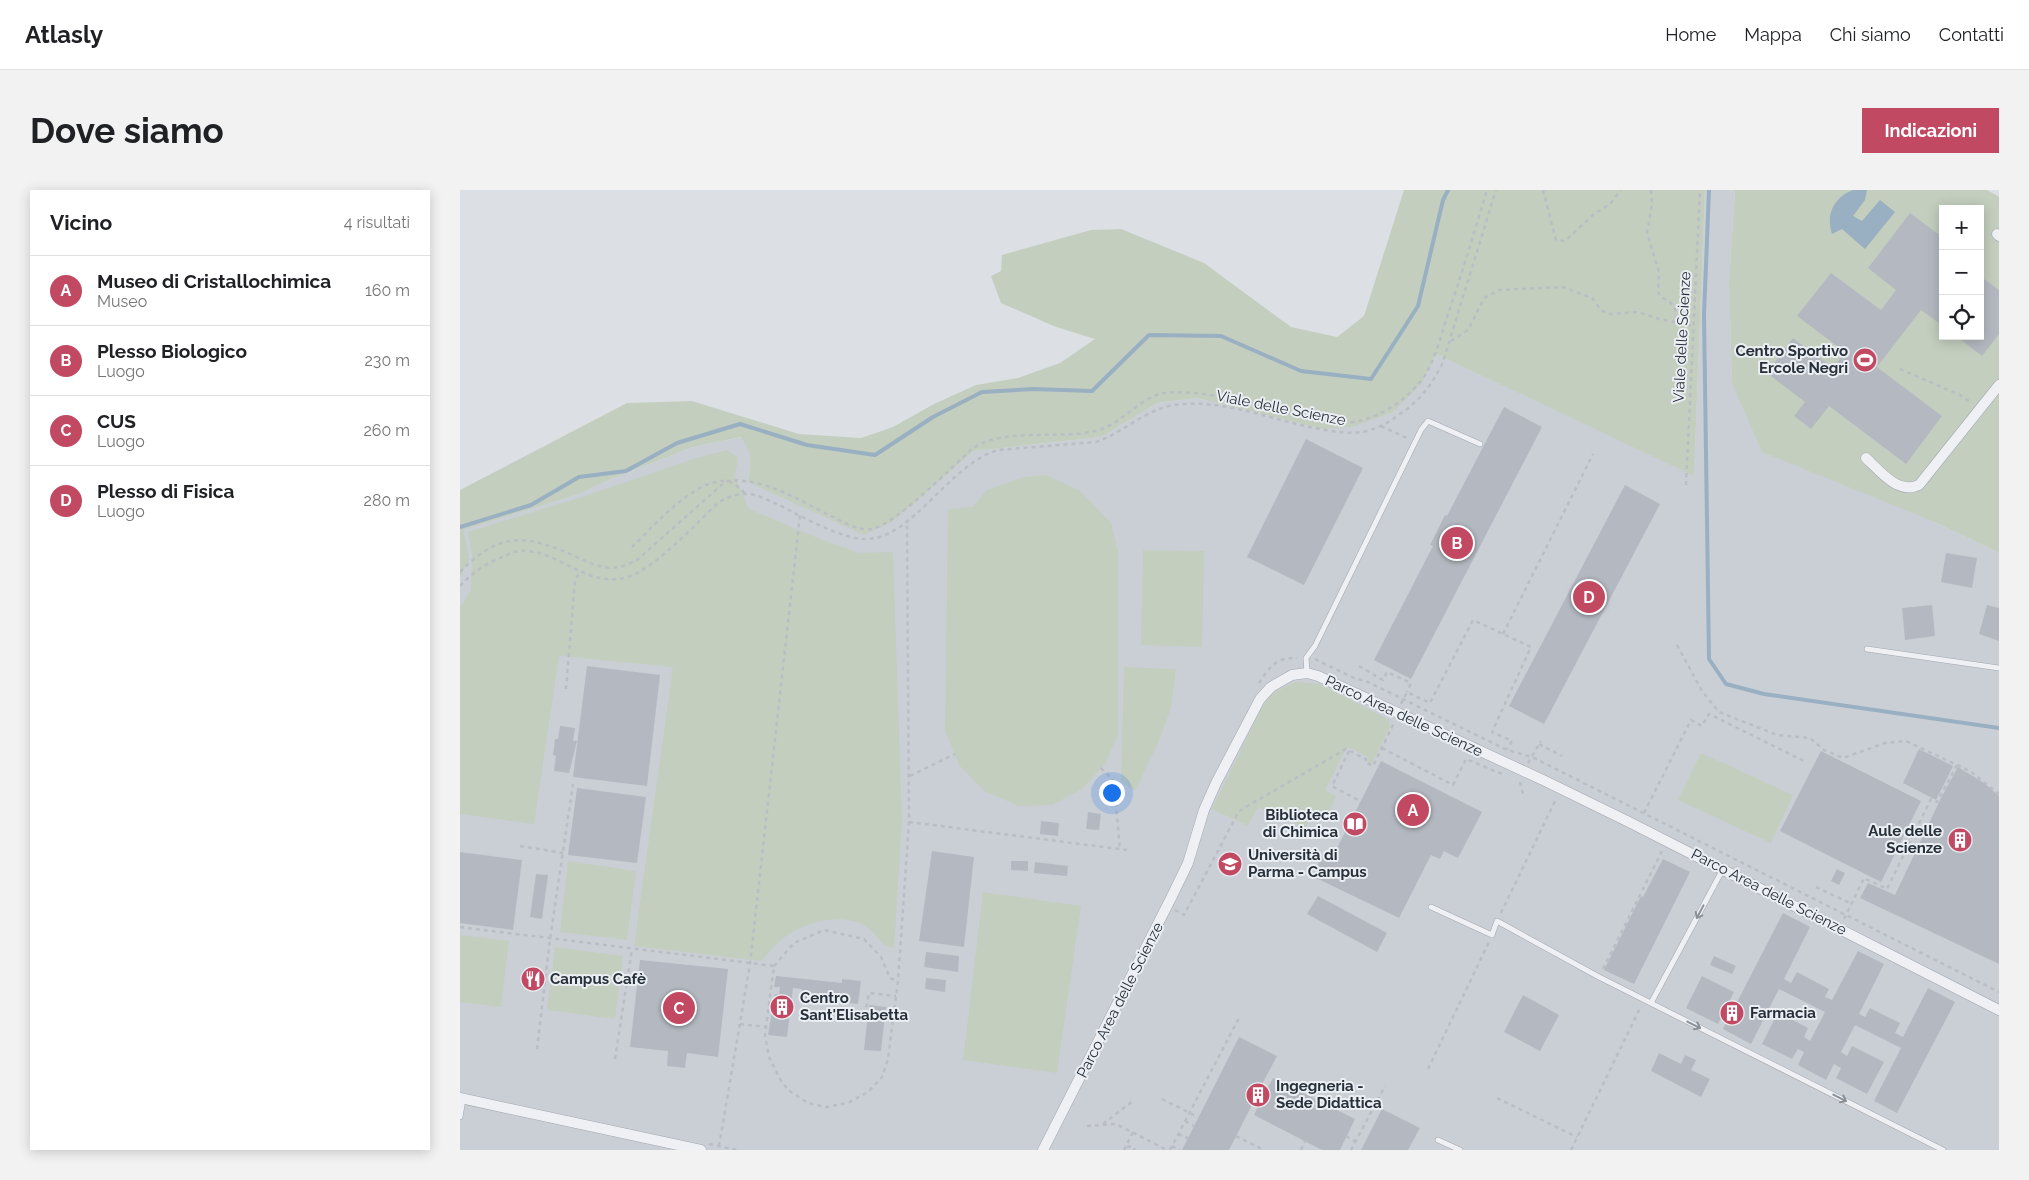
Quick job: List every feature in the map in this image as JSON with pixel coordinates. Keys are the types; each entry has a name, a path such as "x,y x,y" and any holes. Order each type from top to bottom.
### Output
{"street":[{"path":"1866,458 1900,487 1911,489 1919,485 1999,385"},
{"name":"Parco Area delle Scienze","path":"1042,1150 1188,863 1204,810 1260,699 1271,686 1292,675 1307,673 1318,676 1397,713 1523,777 1561,788 1999,1010"},
{"path":"462,1099 701,1150"}],"lane":[{"path":"1307,673 1306,658 1315,646 1415,442 1428,421 1480,444"},
{"path":"1867,649 1999,668"},
{"path":"1651,1003 1723,869"},
{"path":"1431,907 1492,935 1497,922 1599,977 1943,1150"},
{"path":"460,1118 462,1099"},
{"path":"1438,1140 1460,1150"}],"path":[{"path":"632,547 701,486 740,479 760,483 783,492 858,528 872,528 894,518 973,448 984,442 1002,438 1096,431 1112,424 1140,404 1162,394 1210,396 1262,406 1331,423 1356,422 1376,416 1389,410 1421,381 1437,348 1487,190"},
{"name":"Viale delle Scienze","path":"745,494 765,499 844,534 863,539 880,538 907,523 934,496 973,462 987,454 998,450 1096,442 1107,438 1157,410 1174,405 1205,405 1228,408 1312,428 1349,433 1369,431 1381,426 1408,409 1420,398 1436,378 1450,342 1496,190"},
{"path":"1543,190 1556,240 1565,241 1594,214 1610,204 1621,190"},
{"path":"1651,190 1652,204 1647,233 1659,272 1658,292 1660,296 1674,305 1678,324"},
{"name":"Viale delle Scienze","path":"1686,485 1700,190"},
{"path":"1450,342 1468,330 1484,298 1499,290 1510,288 1563,287 1592,298 1601,310 1609,314 1638,312 1678,324 1694,326"},
{"path":"1900,369 1960,395 1979,409"},
{"path":"1381,426 1415,442"},
{"path":"1503,634 1592,454"},
{"path":"726,481 745,494"},
{"path":"460,572 469,562 494,546 509,540 522,539 548,544 602,567 619,567 637,560 726,481"},
{"path":"460,586 490,562 514,552 536,553 595,578 612,580 629,577 654,561 719,502 731,496 745,494"},
{"path":"720,1146 750,964 800,515"},
{"path":"898,980 890,978 881,957 864,939 824,930 794,943 774,966 765,1035 769,1057 788,1090 808,1103 826,1108 848,1103 868,1092 882,1077 890,1051 898,980 909,822 907,523"},
{"path":"566,689 575,580 580,572"},
{"path":"1407,692 1430,703 1473,620 1531,647 1492,732 1512,741 1505,755"},
{"path":"1677,645 1702,691 1719,712 1777,735 1810,738 1824,750 1843,758 1885,743 1906,741 1970,771 1999,794"},
{"path":"1190,906 1239,811 1346,749 1366,759 1365,762 1373,766 1411,683 1387,672 1383,680 1359,666"},
{"path":"1644,814 1691,720 1702,726 1709,714 1804,761"},
{"path":"1744,731 1747,724"},
{"path":"1524,798 1523,777 1540,742 1562,756"},
{"path":"1382,748 1453,785 1466,759 1505,776"},
{"path":"1349,751 1332,786 1360,801"},
{"path":"910,776 955,754"},
{"path":"1844,919 1864,878 1887,889 1931,799 1937,802 1956,765"},
{"path":"1101,768 1114,781 1120,850"},
{"path":"1512,779 1523,777"},
{"path":"537,1049 550,939 573,784"},
{"path":"1497,922 1561,788"},
{"path":"909,822 1127,850"},
{"path":"1599,977 1667,841"},
{"path":"520,846 563,853"},
{"path":"1816,887 1852,904"},
{"path":"460,927 774,966"},
{"path":"1428,1069 1492,935"},
{"path":"615,1059 632,949"},
{"path":"835,1016 864,1018 868,993 896,996"},
{"path":"1571,1150 1644,1000"},
{"path":"1087,1126 1116,1124 1168,1150 1172,1146 1240,1016"},
{"path":"740,1024 766,1027"},
{"path":"1352,1150 1384,1086"},
{"path":"1498,1098 1577,1137"},
{"path":"1162,1099 1198,1117"},
{"path":"1102,1125 1134,1100"},
{"path":"1184,1121 1194,1126"},
{"path":"1125,1150 1133,1132"},
{"path":"1178,1134 1188,1138"},
{"path":"1236,1136 1264,1150"},
{"path":"1346,1136 1356,1142"},
{"path":"1300,1150 1305,1141"},
{"path":"1125,1150 1130,1146 1135,1150"},
{"path":"1172,1146 1180,1150"}],"shaded area":[{"name":"Università di Parma - Campus","path":"1705,190 1735,190 1729,283 1732,383 1935,522 1999,553 1999,1150 460,1150 460,577 470,558 462,530 579,494 611,479 693,447 742,437 748,447 751,460 748,482 776,494 894,521 974,451 1101,437 1157,403 1197,398 1322,429 1423,382 1436,354 1694,475"}],"green space":[{"path":"1404,190 1705,190 1694,476 1436,354 1423,382 1393,412 1352,427 1322,429 1197,398 1157,403 1101,437 974,451 894,521 864,535 748,482 750,459 748,449 741,437 693,447 611,479 579,494 463,530 470,559 460,577 460,490 627,403 692,401 799,434 861,438 893,427 934,404 976,385 1018,378 1060,363 1095,339 1056,327 1001,303 991,276 1001,271 1002,255 1091,230 1121,229 1204,263 1291,327 1337,337 1364,316"},
{"name":"Centro Sportivo Ercole Negri","path":"1735,190 1987,190 1999,197 1999,553 1935,522 1762,452 1732,383 1729,283"},
{"path":"727,450 738,457 735,476 749,509 859,553 893,552 902,822 894,948 885,945 872,931 859,923 837,919 814,923 794,931 779,942 761,961 634,946 673,667 559,656 534,824 460,814 460,608 471,590 472,555 468,532 588,495 693,459"},
{"path":"1046,475 1079,490 1111,523 1118,551 1118,735 1105,764 1082,789 1052,805 1019,806 984,791 960,766 945,731 948,509 973,507 987,490 1023,477"},
{"path":"1143,550 1204,551 1202,647 1141,645"},
{"path":"1124,667 1176,669 1171,708 1158,743 1135,791 1121,781"},
{"path":"1295,682 1320,684 1389,720 1388,723 1391,725 1372,764 1367,762 1368,757 1347,747 1325,790 1336,796 1325,820 1316,816 1312,823 1309,821 1305,829 1294,824 1298,817 1283,810 1279,817 1258,807 1248,826 1212,809 1261,709 1271,694"},
{"path":"1701,753 1793,795 1771,843 1678,800"},
{"path":"568,861 636,871 627,940 560,932"},
{"path":"983,892 1081,906 1057,1073 963,1060"},
{"path":"460,935 509,941 501,1007 460,1002"},
{"path":"555,947 623,956 615,1019 547,1010"}],"water":[{"path":"1853,190 1867,190 1865,200 1853,216 1862,221 1880,200 1895,212 1865,249 1842,229 1832,234 1830,227 1831,213 1836,202 1840,197"}],"building":[{"path":"1910,213 1938,234 1939,233 1939,323 1921,310 1877,367 1942,416 1906,464 1829,406 1811,429 1794,416 1805,402 1767,373 1793,338 1833,368 1845,352 1797,316 1831,273 1881,310 1896,290 1868,268"},
{"path":"1984,279 1999,290 1999,334 1982,356 1961,340 1984,340"},
{"path":"1504,407 1542,427 1411,679 1374,660 1433,546 1430,545 1445,515 1447,516"},
{"path":"1306,439 1363,468 1304,585 1247,557"},
{"path":"1625,485 1660,504 1544,724 1509,706"},
{"path":"1946,553 1977,558 1972,588 1941,582"},
{"path":"1932,605 1935,636 1905,640 1902,608"},
{"path":"1987,605 1999,608 1999,641 1979,634"},
{"path":"587,666 660,675 647,786 573,777"},
{"path":"560,726 575,728 573,741 577,741 569,773 554,771 556,756 553,755 555,739 558,739"},
{"path":"1919,749 1953,766 1936,800 1903,783"},
{"path":"1821,751 1921,801 1881,882 1780,831"},
{"path":"1381,761 1482,812 1458,858 1444,851 1440,859 1431,855 1399,918 1312,876 1324,852 1333,856"},
{"name":"Aule delle Scienze","path":"1958,767 1984,783 1999,796 1999,964 1860,898 1868,883 1895,895 1941,798"},
{"path":"577,788 646,797 637,863 568,855"},
{"path":"1088,812 1101,814 1099,830 1086,829"},
{"path":"1041,821 1059,823 1058,836 1040,834"},
{"path":"932,851 974,857 964,947 919,941"},
{"path":"460,852 522,860 513,930 460,923"},
{"path":"1663,859 1690,872 1634,984 1604,970 1641,896 1643,897"},
{"path":"1011,861 1028,861 1028,871 1011,870"},
{"path":"1035,862 1068,866 1067,876 1034,873"},
{"path":"1837,869 1845,873 1839,885 1831,881"},
{"path":"536,874 548,875 542,919 530,917"},
{"path":"1318,896 1387,933 1377,952 1307,914"},
{"name":"Farmacia","path":"1783,913 1810,927 1784,979 1791,983 1797,972 1829,989 1825,997 1832,1000 1858,951 1884,964 1859,1014 1865,1017 1870,1008 1900,1023 1895,1033 1903,1037 1928,988 1955,1002 1897,1113 1874,1101 1901,1048 1855,1025 1841,1052 1847,1056 1852,1046 1884,1062 1867,1094 1836,1078 1841,1068 1834,1064 1826,1080 1798,1065 1804,1052 1798,1049 1792,1059 1762,1044 1778,1012 1808,1028 1804,1037 1810,1041 1825,1012 1779,989 1751,1044 1723,1029 1729,1016 1724,1013 1718,1024 1686,1008 1702,976 1734,992 1729,1002 1735,1006"},
{"path":"926,952 959,956 958,972 924,967"},
{"path":"1714,956 1736,966 1732,974 1710,965"},
{"path":"640,960 728,969 718,1057 687,1053 685,1068 667,1066 668,1051 630,1047"},
{"name":"Campus Cafè","path":"525,969 544,972 541,990 522,987"},
{"name":"Centro Sant'Elisabetta","path":"776,976 842,983 842,979 861,981 858,1004 801,998 802,989 793,988 787,1037 768,1035 775,994 779,995 780,987 774,987"},
{"path":"926,978 946,980 945,992 925,989"},
{"path":"1523,995 1559,1015 1540,1051 1504,1032"},
{"path":"869,1005 886,1007 881,1051 864,1050"},
{"name":"Ingegneria - Sede Didattica","path":"1239,1037 1277,1056 1259,1090 1265,1093 1273,1078 1355,1119 1340,1150 1322,1150 1254,1115 1261,1100 1256,1097 1229,1150 1182,1150"},
{"path":"1659,1053 1681,1064 1685,1055 1696,1060 1691,1070 1710,1079 1701,1097 1651,1071"},
{"path":"1382,1109 1420,1128 1408,1150 1361,1150"}],"waterway":[{"path":"460,527 531,505 579,477 626,471 677,443 740,424 807,445 875,455 933,417 982,392 1033,389 1092,391 1149,335 1221,336 1301,371 1371,379 1418,306 1443,200 1448,190"},
{"path":"1709,190 1704,315 1709,659 1726,684 1764,694 1999,728"}],"place":[{"name":"Centro Sportivo Ercole Negri","path":"1865,360"},
{"name":"Plesso Biologico","path":"1457,543"},
{"name":"Plesso di Fisica","path":"1589,597"},
{"name":"Museo di Cristallochimica","path":"1413,810"},
{"name":"Biblioteca di Chimica","path":"1355,824"},
{"name":"Aule delle Scienze","path":"1960,840"},
{"name":"Università di Parma - Campus","path":"1230,864"},
{"name":"Campus Cafè","path":"533,979"},
{"name":"Centro Sant'Elisabetta","path":"782,1007"},
{"name":"CUS","path":"679,1008"},
{"name":"Farmacia","path":"1732,1013"},
{"name":"Ingegneria - Sede Didattica","path":"1258,1095"}]}
